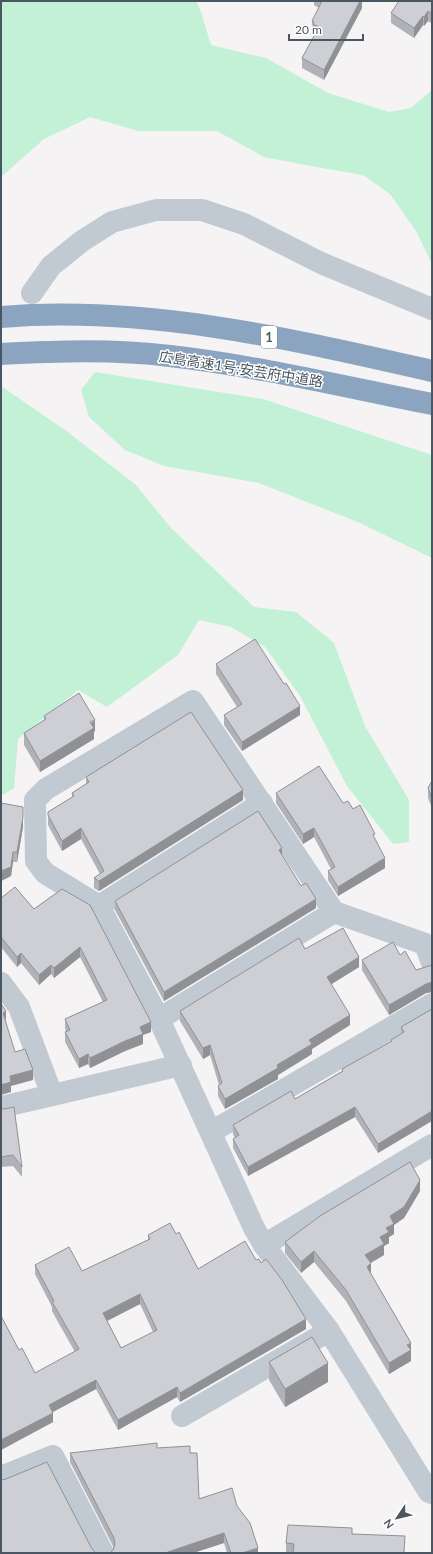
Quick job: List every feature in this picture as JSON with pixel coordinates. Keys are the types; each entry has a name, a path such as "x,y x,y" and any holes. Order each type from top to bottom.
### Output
{"highway":[{"name":"1","path":"1,317 38,314 103,314 168,320 352,353 432,371"},
{"name":"広島高速1号;安芸府中道路","path":"1,354 44,351 169,355 229,364 432,404"}],"street":[{"path":"32,293 51,266 82,241 112,222 156,210 202,210 244,224 321,263 432,309"},
{"path":"432,963 425,944 334,912 193,701 46,788 36,800 36,861 45,873 99,906 159,1019 254,1228 264,1245 329,1331 429,1492 432,1493"},
{"path":"99,906 262,803"},
{"path":"159,1019 334,912"},
{"path":"1,983 19,1006 52,1095"},
{"path":"211,1132 432,1004"},
{"path":"1,1107 180,1065"},
{"path":"264,1245 432,1145"},
{"path":"182,1416 329,1331"},
{"path":"1,1477 53,1456 103,1553"}],"green space":[{"path":"1,1 196,1 211,45 266,58 328,93 389,112 411,108 432,90 432,264 416,231 390,194 363,175 264,157 217,131 138,131 90,117 44,139 1,177"},
{"path":"95,372 263,399 432,455 432,558 360,523 259,483 164,466 125,450 89,417 81,390"},
{"path":"1,386 65,430 136,485 171,528 254,607 296,612 334,643 365,726 409,800 409,842 393,844 347,786 300,696 265,647 231,627 199,620 178,655 107,707 78,690 18,739 14,788 1,796"}],"building":[{"path":"322,1 360,1 324,70 302,58 319,27 313,24 314,22 312,21"},
{"path":"399,1 432,1 432,14 428,11 414,28 391,13"},
{"path":"255,639 284,684 286,683 300,706 242,742 224,715 242,704 216,664"},
{"path":"79,693 95,720 90,722 94,728 40,761 24,733 46,719 44,716"},
{"path":"191,712 243,790 99,881 94,878 104,871 81,828 62,841 48,815 48,812 74,796 72,793 89,782 86,777"},
{"path":"319,766 343,803 348,801 353,809 360,805 385,858 338,887 328,871 335,867 314,828 303,834 276,793"},
{"path":"432,781 432,798 428,788"},
{"path":"1,803 23,807 23,817 17,852 13,852 11,867 1,871"},
{"path":"258,811 282,848 279,850 301,886 306,883 316,899 164,992 115,901"},
{"path":"15,887 34,909 62,889 90,905 151,1022 140,1027 143,1034 90,1058 88,1054 79,1059 65,1032 70,1030 65,1019 107,1000 80,947 54,968 51,965 39,975 21,953 17,957 1,937 1,898"},
{"path":"343,928 359,957 327,977 350,1015 309,1040 312,1044 277,1065 278,1068 225,1099 218,1086 222,1083 210,1045 203,1048 180,1011 299,938 305,949"},
{"path":"393,942 400,955 405,951 416,970 432,965 432,982 389,1005 362,960"},
{"path":"1,1004 6,1011 3,1013 15,1052 25,1049 33,1070 10,1076 11,1082 1,1085"},
{"path":"432,1009 432,1111 378,1144 355,1107 248,1167 233,1139 239,1135 233,1125 291,1091 295,1099 343,1071 342,1069 392,1041 391,1040 404,1032 401,1027"},
{"path":"14,1107 22,1167 13,1155 1,1157 1,1109"},
{"path":"410,1162 420,1180 404,1207 390,1216 394,1224 386,1228 389,1232 380,1237 384,1244 365,1255 371,1263 367,1267 411,1343 407,1345 411,1350 389,1363 346,1290 314,1251 301,1262 285,1242 320,1216"},
{"path":"170,1223 176,1234 179,1232 198,1269 245,1241 256,1260 259,1259 261,1263 266,1259 282,1280 306,1319 180,1393 177,1387 118,1420 96,1380 49,1405 53,1413 1,1440 1,1316 19,1350 22,1348 35,1373 79,1349 52,1302 54,1301 35,1265 69,1247 82,1271 150,1239 148,1235","holes":["140,1294 157,1330 121,1348 103,1313"]},
{"path":"312,1337 328,1363 285,1389 269,1362"},
{"path":"157,1443 157,1448 190,1446 190,1453 197,1453 199,1499 232,1488 237,1506 250,1523 258,1548 242,1553 231,1553 224,1533 165,1553 110,1553 115,1544 114,1538 70,1453"},
{"path":"47,1462 92,1549 96,1553 1,1553 1,1480"},
{"path":"288,1525 352,1528 352,1534 405,1536 404,1553 293,1553 294,1544 286,1543"}]}
